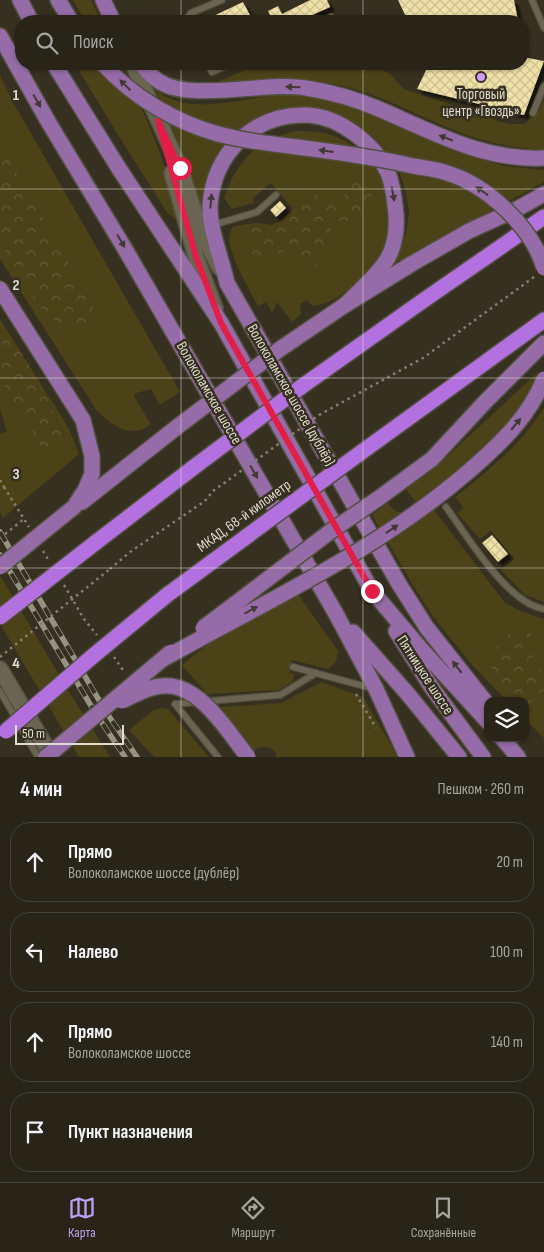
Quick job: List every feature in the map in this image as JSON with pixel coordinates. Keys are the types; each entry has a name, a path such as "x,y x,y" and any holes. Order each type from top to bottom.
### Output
{"highway":[{"path":"0,617 301,387 544,217"},
{"name":"МКАД, 68-й километр","path":"3,735 93,656 167,595 352,458 544,320"}],"main road":[{"path":"20,0 28,15"},
{"path":"58,0 67,15"},
{"path":"103,0 110,15"},
{"name":"Волоколамское шоссе","path":"0,36 15,63"},
{"name":"Волоколамское шоссе","path":"19,70 49,123 126,249 335,612 376,689 407,757"},
{"path":"58,70 118,167 221,323 372,591 421,649 484,718"},
{"path":"109,70 133,92 174,118 218,134 271,144 372,157 448,173 476,187 499,203 518,222 533,242 540,272"},
{"name":"Волоколамское шоссе (дублёр)","path":"136,70 180,168 201,232 227,283 399,584 427,628 484,700"},
{"path":"147,70 160,82 175,88 194,91 304,87 339,94 378,108 431,132 481,151 507,157 544,158"},
{"path":"227,283 210,208 213,185 220,165 232,147 246,134 286,117 309,115 335,122 357,134 376,154 388,172 393,190 396,230 385,263 345,305"},
{"path":"158,121 196,257 221,323"},
{"path":"0,567 74,507 280,349 413,262 544,194"},
{"path":"0,289 83,420 92,456 92,474 85,490 74,507"},
{"path":"46,757 163,659 330,531 432,459 544,343"},
{"path":"163,659 335,565 419,511 454,484 495,448 520,421 538,393 544,378"},
{"name":"Пятницкое шоссе","path":"372,591 432,688 483,757"},
{"name":"Пятницкое шоссе","path":"335,612 407,693 459,757"},
{"path":"0,669 52,757"},
{"path":"107,707 153,687 164,685 185,690 205,704 248,757"},
{"path":"505,742 518,757"},
{"path":"517,742 528,757"}],"lane":[{"path":"190,15 222,0"},
{"path":"532,0 544,28"},
{"path":"532,113 544,86"},
{"path":"213,225 257,212 276,195"},
{"path":"446,507 502,583 521,600 532,606 544,609"},
{"path":"293,667 376,689"},
{"path":"218,757 175,704 280,695 316,673"},
{"path":"0,691 38,757"}],"path":[{"path":"0,657 130,552 205,501 213,491 319,416 423,358 540,272"},
{"path":"0,480 29,527"},
{"path":"0,488 4,487"},
{"path":"0,538 24,519"},
{"path":"39,544 49,561"},
{"path":"59,577 84,619 102,641"},
{"path":"113,656 130,679"},
{"path":"346,681 358,696 380,734"}],"green space":[{"path":"73,0 91,0 98,15 82,15"},
{"path":"79,70 124,70 159,151 173,195 176,219 168,214"},
{"path":"245,70 381,70 390,74 404,89 508,124 524,124 539,111 544,99 544,150 508,146 473,137 379,97 329,83 279,80 211,85"},
{"path":"0,75 14,104 180,392 160,405 151,389 133,394 151,425 141,430 125,430 109,422 97,411 0,259"},
{"path":"154,87 169,98 197,104 286,95 312,97 337,102 387,119 484,160 504,166 544,170 544,182 395,263 406,233 409,213 406,192 399,171 385,150 369,133 348,121 293,111 226,147 205,224 191,176"},
{"path":"296,131 325,133 353,146 368,160 380,176 387,194 390,213 388,233 381,252 370,271 348,290 329,301 313,306 307,300 300,304 301,314 292,322 277,302 272,313 266,302 258,306 239,270 229,240 230,231 234,226 256,223 272,225 279,222 293,209 271,183 253,198 254,203 232,209 224,198 235,173 250,154 270,140"},
{"path":"0,143 98,315 88,330 67,328 43,312 0,243"},
{"path":"355,182 369,188 372,196 365,208 350,220 331,228 313,271 305,271 291,253 282,252 261,261 249,251 250,228 256,223 272,225 279,222 297,209 307,190 314,191 324,203 330,203 342,197"},
{"path":"0,319 45,391 65,440 55,449 37,444 28,420 8,397 0,373"},
{"path":"539,371 525,403 504,430 479,454 425,498 505,603 544,619 544,738 529,723 529,697 503,697 473,666 434,618 372,515 388,503 395,511 402,513 417,504 406,489 441,462"},
{"path":"0,373 8,397 28,420 37,444 65,439 45,391 65,421 79,454 3,518 0,512 0,433 7,432 0,409"},
{"path":"544,408 544,602 525,595 501,570 514,559 491,531 480,539 457,513 464,508 455,497 515,445"},
{"path":"0,575 110,757 79,757 0,624"},
{"path":"288,580 338,651 336,662 328,669 292,660 289,673 294,674 293,681 279,690 207,694 182,665"},
{"path":"516,630 530,630 534,660 544,675 544,690 529,704 529,697 510,697 493,673 491,659 501,638"},
{"path":"321,682 363,697 398,757 275,757 277,754 267,747 254,750 220,707 281,703"},
{"path":"168,709 209,757 154,757 129,730 154,710"}],"building":[{"path":"310,0 327,0 330,7 312,15 270,15 268,11 278,6 282,14"},
{"path":"398,0 514,0 517,15 405,15"},
{"path":"243,2 250,15 215,15"},
{"name":"Торговый центр «Гвоздь»","path":"529,58 544,61 524,115 417,89 426,70 529,70"},
{"path":"280,201 286,208 276,217 270,210"},
{"path":"492,535 508,554 498,562 482,543"}],"railway":[{"path":"0,532 106,712 137,757"},
{"path":"0,555 96,714 125,757"}],"place":[{"name":"Торговый центр «Гвоздь»","path":"481,77"}],"route":[{"path":"180,168 158,121 196,257 221,323 372,591"}]}
